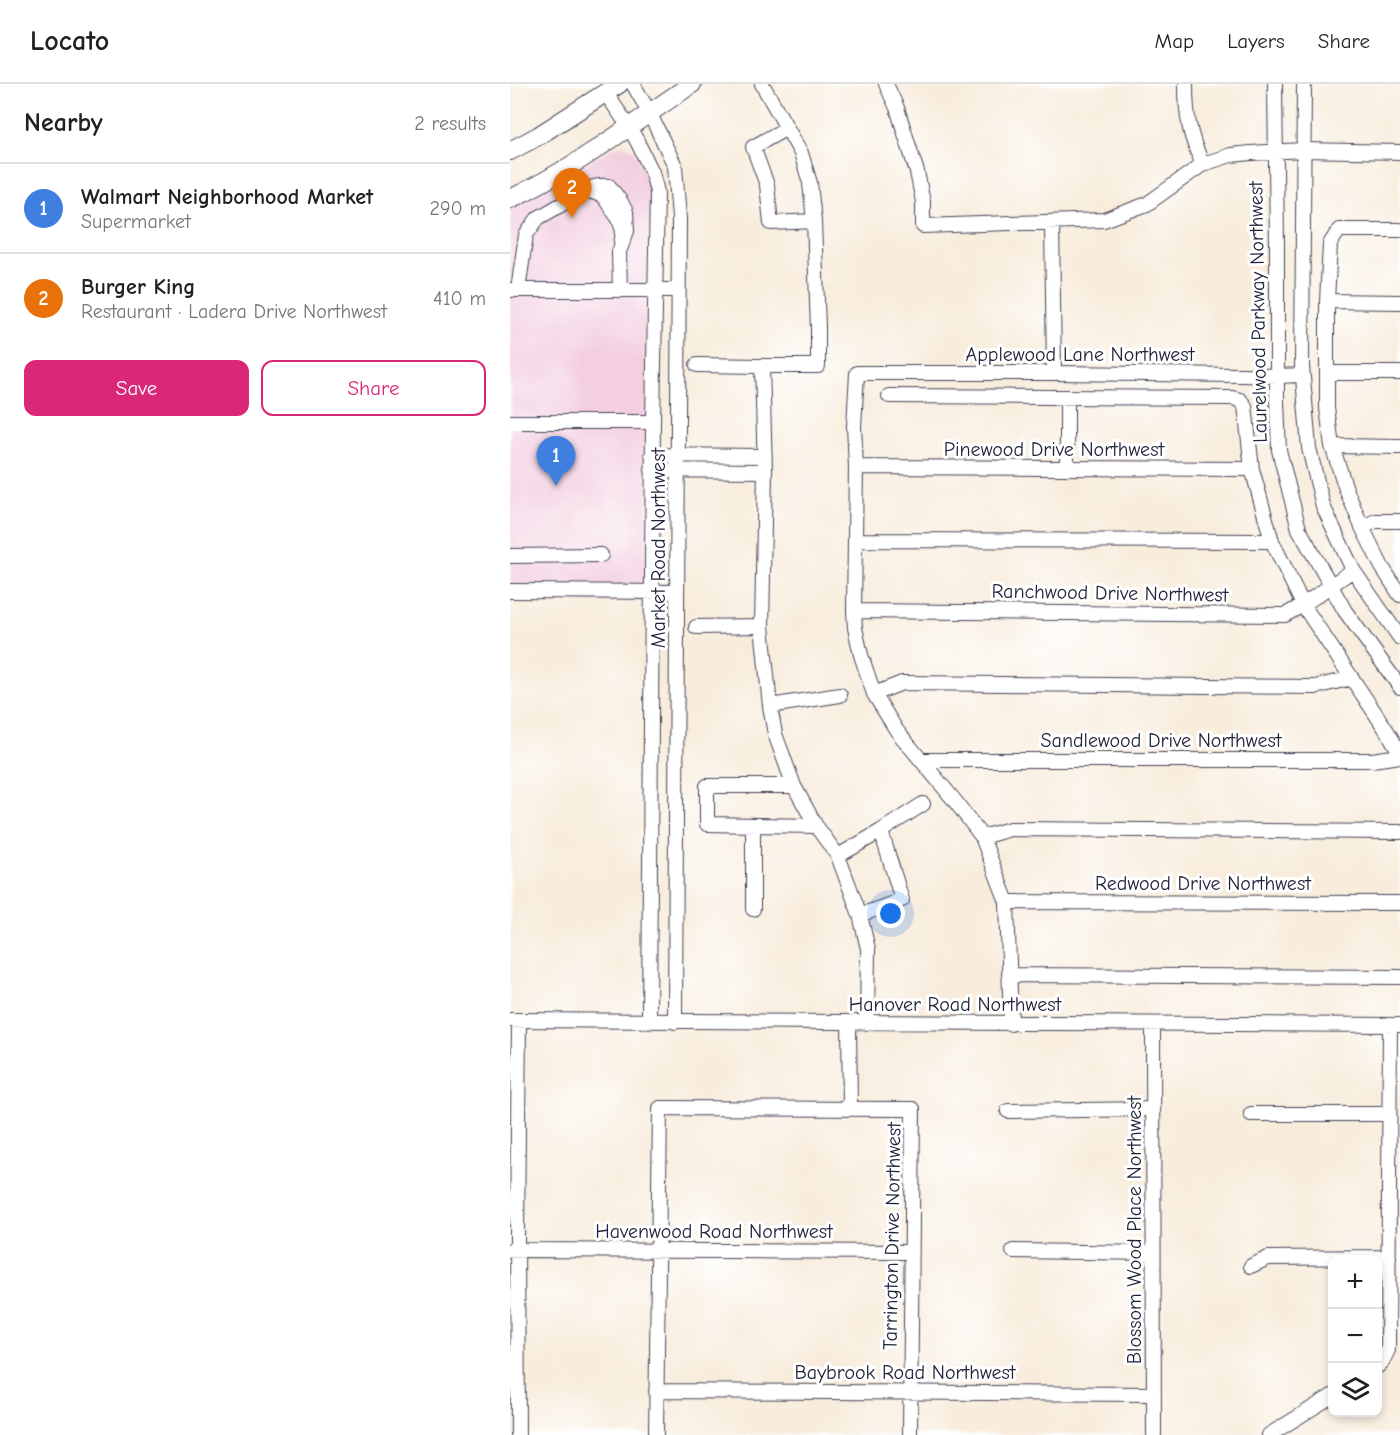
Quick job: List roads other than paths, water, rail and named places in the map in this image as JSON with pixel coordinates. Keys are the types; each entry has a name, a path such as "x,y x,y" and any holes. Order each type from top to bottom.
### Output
{"main road":[{"path":"510,200 541,184 604,145 692,84"},
{"path":"510,151 538,136 609,88"}],"street":[{"name":"Market Road Northwest","path":"633,84 675,165 679,218 675,1022"},
{"path":"697,365 818,366 814,221 810,183 801,153 762,84"},
{"path":"886,84 897,108 917,172 923,202 923,226 1104,220 1147,204 1203,164 1231,155 1303,150 1400,152"},
{"path":"1186,84 1190,133 1203,164"},
{"name":"Laurelwood Parkway Northwest","path":"1275,84 1279,450 1299,529 1345,611 1400,687"},
{"path":"1304,84 1302,375 1309,448 1323,506 1353,570 1400,638"},
{"name":"Market Road Northwest","path":"609,88 652,172 657,192 652,455 649,1022"},
{"path":"787,128 753,147 767,185 771,223 814,221"},
{"path":"620,290 619,252 627,231 626,212 609,186 591,187 538,218 526,235 514,290 620,290 656,290 679,290"},
{"path":"1052,222 1054,373"},
{"path":"1400,230 1339,230 1330,244 1327,301 1327,408 1332,446 1346,489 1362,527 1382,567 1400,595"},
{"path":"1327,301 1400,302"},
{"path":"762,366 765,456 762,626 770,706 775,734 794,786 816,826 838,856 860,915 868,949 867,1023"},
{"name":"Applewood Lane Northwest","path":"856,467 854,426 857,373 1302,375"},
{"path":"1327,373 1400,373"},
{"path":"889,396 1232,398 1240,400 1245,406 1252,469 1272,541 1303,605 1400,754"},
{"path":"1067,397 1067,468"},
{"path":"510,422 653,422"},
{"path":"1332,446 1400,447"},
{"path":"652,455 765,456"},
{"path":"856,467 854,610 861,655 874,694 897,731 982,837 1006,902 1011,1024"},
{"name":"Pinewood Drive Northwest","path":"856,467 1252,469"},
{"path":"652,470 765,471"},
{"path":"1362,527 1376,521 1400,521"},
{"path":"855,540 1272,541"},
{"path":"510,556 601,555"},
{"name":"Ranchwood Drive Northwest","path":"854,610 1286,615 1353,570"},
{"path":"510,591 677,592"},
{"path":"696,627 762,626"},
{"path":"874,694 902,683 1315,687 1352,678"},
{"path":"770,706 840,695"},
{"name":"Sandlewood Drive Northwest","path":"921,760 1372,760 1400,754"},
{"path":"794,786 707,786 707,824 816,826"},
{"path":"838,856 923,804"},
{"path":"753,825 753,909"},
{"path":"982,837 1010,829 1400,832"},
{"path":"860,915 902,900 881,831"},
{"name":"Redwood Drive Northwest","path":"1006,902 1400,903"},
{"path":"1009,975 1400,977"},
{"path":"515,1020 514,1390 518,1435"},
{"name":"Hanover Road Northwest","path":"515,1020 1395,1025"},
{"path":"656,1435 660,1108 849,1108 849,1022"},
{"name":"Blossom Wood Place Northwest","path":"1153,1025 1154,1435"},
{"path":"1381,1363 1388,1350 1389,1114 1395,1025"},
{"name":"Tarrington Drive Northwest","path":"849,1108 913,1109 910,1435"},
{"path":"1008,1111 1154,1110"},
{"path":"1251,1114 1389,1114"},
{"name":"Havenwood Road Northwest","path":"513,1250 911,1252"},
{"path":"1012,1251 1154,1253"},
{"path":"1251,1266 1268,1258 1389,1257"},
{"name":"Baybrook Road Northwest","path":"656,1391 1154,1394"},
{"path":"1269,1435 1328,1398"}],"place":[{"name":"Burger King","path":"572,218"},
{"name":"Walmart Neighborhood Market","path":"556,486"}]}
